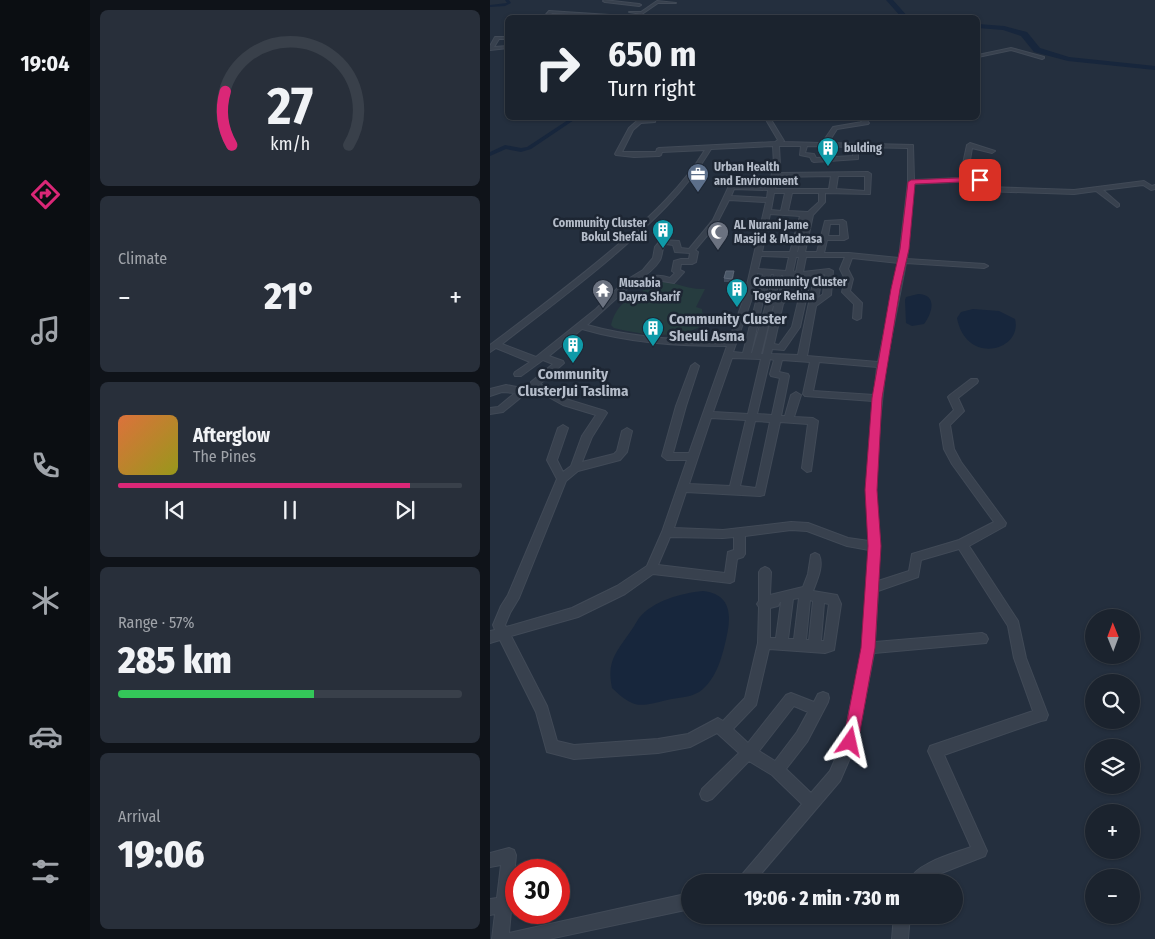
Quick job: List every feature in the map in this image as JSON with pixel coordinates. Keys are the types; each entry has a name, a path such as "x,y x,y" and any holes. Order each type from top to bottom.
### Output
{"street":[{"path":"627,15 648,0"},
{"path":"605,1 639,5"},
{"path":"548,15 551,12 627,15 642,13 657,2 674,3"},
{"path":"491,49 497,38 505,38"},
{"path":"491,49 505,47"},
{"path":"980,55 1008,48 1042,58"},
{"path":"653,120 640,120 631,130 618,154 659,154 659,150 776,144 911,146 911,182 903,261 895,289 877,398 871,490 874,546 868,648 850,742 835,776 752,874"},
{"path":"767,120 781,141 776,144"},
{"path":"824,144 835,128 866,123 864,120"},
{"path":"496,635 574,613 621,590 651,569 667,532 733,343 754,270 771,193 777,165 776,144"},
{"path":"804,144 802,154 812,155 813,160 857,158 855,144"},
{"path":"963,180 970,145 992,151"},
{"path":"493,347 608,258 688,180 709,148"},
{"path":"832,191 837,174 838,159"},
{"path":"727,198 789,191 868,193 868,174 774,175"},
{"path":"911,182 980,180 983,188 986,189 1066,192 1097,190 1144,183 1151,188 1155,187"},
{"path":"691,251 698,240 710,228 731,187 771,193"},
{"path":"1097,190 1117,205"},
{"path":"784,213 789,191"},
{"path":"734,490 751,419 761,356 776,301 807,214 822,202 822,191"},
{"path":"766,212 807,214"},
{"path":"799,274 807,214"},
{"path":"820,255 824,238"},
{"path":"518,374 582,326 628,283 646,272 657,258 659,247 664,242 676,243 678,250 691,251"},
{"path":"628,283 643,286 651,278 655,277 672,281 680,272 676,271 677,263 681,261 692,262 694,252 691,251"},
{"path":"757,254 849,256 984,266"},
{"path":"849,256 844,269 849,279 846,292 858,302 857,318"},
{"path":"754,270 808,275 829,271 827,295 812,305"},
{"path":"746,356 768,271"},
{"path":"769,346 781,348 796,327 808,275"},
{"path":"802,358 818,283"},
{"path":"760,298 801,303"},
{"path":"761,356 769,346 776,301"},
{"path":"582,326 646,341 733,343"},
{"path":"493,347 560,363 534,384 549,396 586,410 602,413 587,436 575,468"},
{"path":"729,355 802,358 882,366"},
{"path":"682,488 760,492 785,376 774,374 779,357"},
{"path":"815,359 808,394 877,398"},
{"path":"693,457 667,456 695,366"},
{"path":"872,588 914,574 916,557 962,544 1001,523 957,464 949,449 945,424 959,411 953,396 974,381"},
{"path":"490,411 500,410 522,392 537,386"},
{"path":"490,394 499,388 516,388 522,392"},
{"path":"788,420 796,395"},
{"path":"708,415 777,420 814,418 807,468"},
{"path":"562,479 552,460 563,428"},
{"path":"627,431 622,452 617,458 575,468 562,479 496,635 542,711 552,747 574,752 648,747 690,740 716,726 724,729 750,753 776,770 811,803"},
{"path":"667,532 723,534 791,526 808,527 847,542 874,546"},
{"path":"651,569 730,578 732,555 738,554 740,532"},
{"path":"925,874 980,852 935,751 1041,714 1020,658 1014,625 962,544"},
{"path":"800,645 811,595 815,558"},
{"path":"724,729 751,701 764,643 764,572"},
{"path":"780,644 788,595"},
{"path":"763,604 774,602 775,598 788,595 811,595 834,599 830,646 764,643"},
{"path":"868,648 982,639"},
{"path":"707,794 750,753 791,699 820,703 802,737 776,770"},
{"path":"490,860 509,856 497,905 500,939"},
{"path":"512,939 681,903"},
{"path":"900,939 901,924"}],"green space":[{"path":"657,281 705,289 696,307 702,309 703,318 698,328 677,334 656,335 614,328 611,325 618,309 630,298"}],"water":[{"path":"918,294 928,297 932,305 924,324 912,326 906,323 905,300 906,297"},
{"path":"973,309 999,311 1015,319 1015,330 1011,339 1003,345 992,348 981,348 971,343 962,333 957,318 961,312"},
{"path":"703,591 721,598 726,604 729,620 719,665 711,680 699,692 686,697 643,705 626,700 612,688 610,672 615,654 639,618 652,607 668,599"}],"building":[{"path":"726,271 734,271 732,279 724,278"}],"waterway":[{"path":"490,6 505,5 509,3 507,0"},
{"path":"889,0 903,15"},
{"path":"980,26 1004,28 1024,34 1037,50 1068,59 1155,68"},
{"path":"490,154 505,147 521,150 529,148 571,120"}],"place":[{"name":"bulding","path":"828,167"},
{"name":"Urban Health and Environment","path":"698,193"},
{"name":"Community Cluster Bokul Shefali","path":"663,249"},
{"name":"AL Nurani Jame Masjid & Madrasa","path":"718,251"},
{"name":"Community Cluster Togor Rehna","path":"737,308"},
{"name":"Musabia Dayra Sharif","path":"603,309"},
{"name":"Community Cluster Sheuli Asma","path":"653,347"},
{"name":"Community ClusterJui Taslima","path":"573,364"}],"route":[{"path":"850,742 868,648 874,546 871,490 877,398 895,289 905,249 911,182 980,180"}]}
